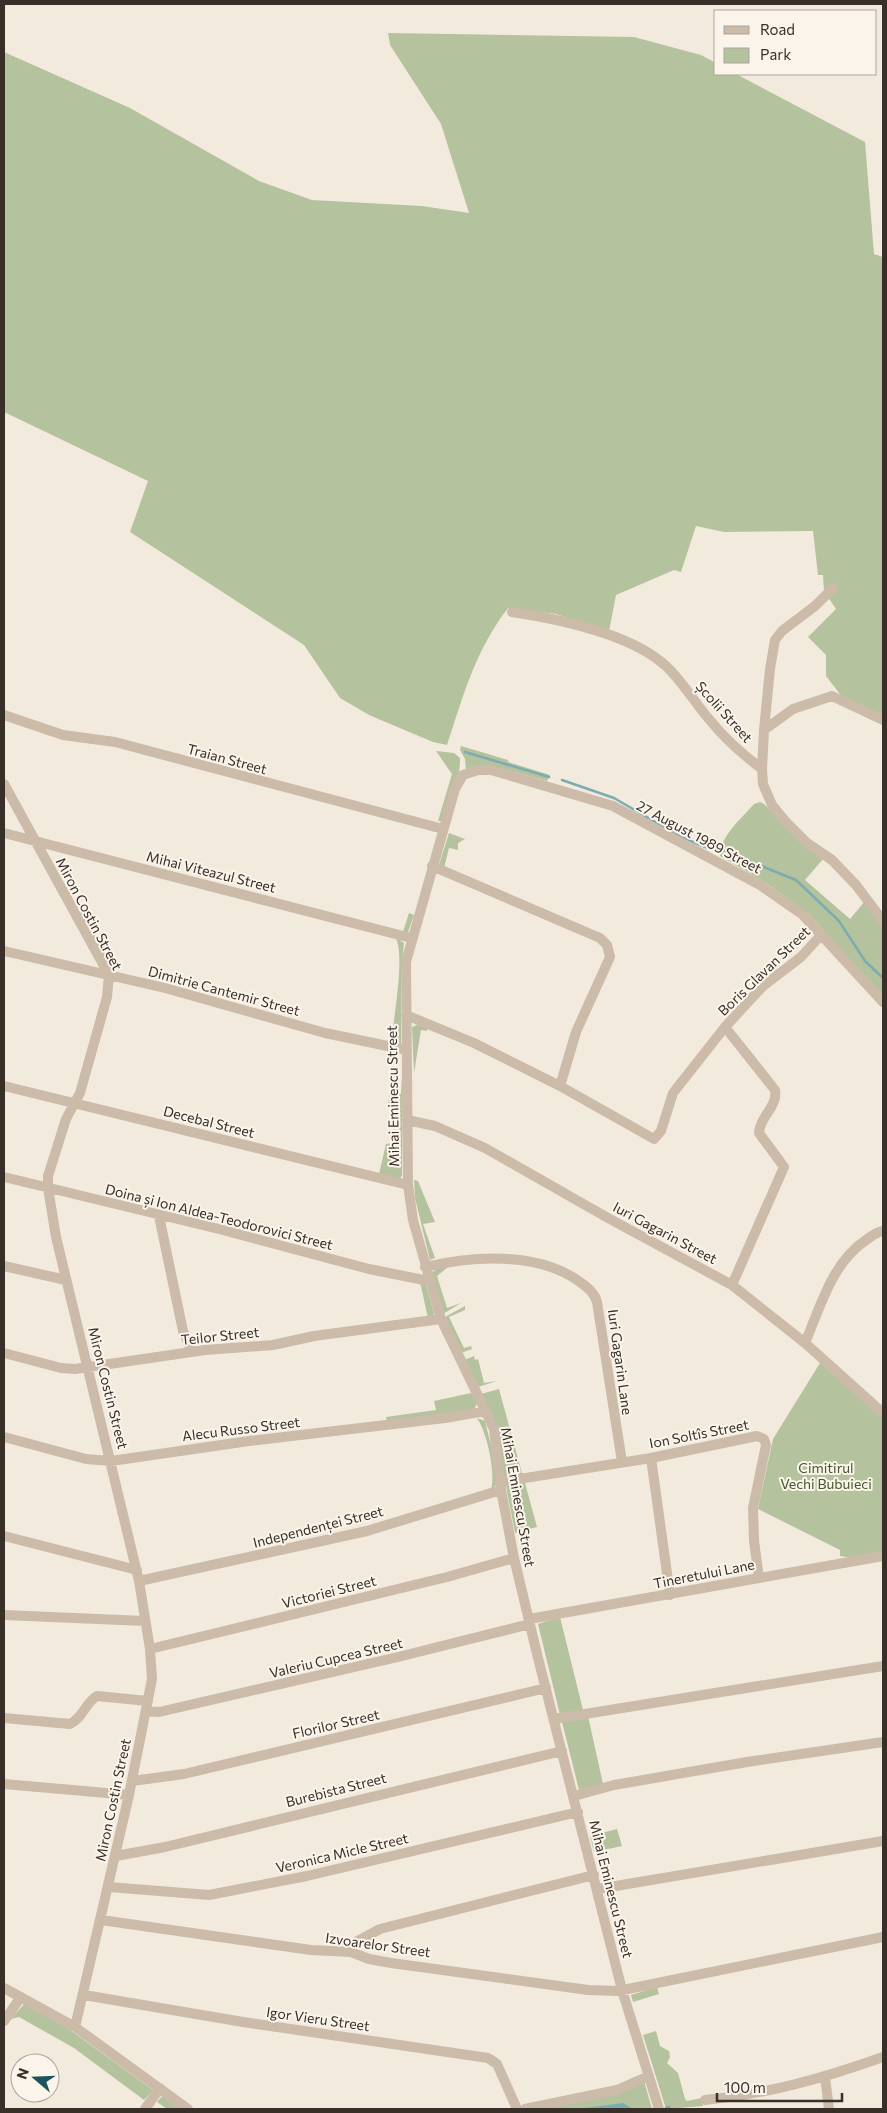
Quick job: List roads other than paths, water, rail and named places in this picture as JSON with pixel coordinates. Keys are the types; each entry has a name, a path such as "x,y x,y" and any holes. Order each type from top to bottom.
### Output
{"street":[{"path":"834,588 815,606 782,630 775,640 770,668 764,730 762,769 765,792 785,821 807,844 832,860 850,879 883,922"},
{"name":"Școlii Street","path":"512,612 556,618 632,643 654,655 671,670 708,719 732,744 762,769"},
{"path":"764,730 793,709 832,696 883,720"},
{"name":"Traian Street","path":"4,715 63,735 115,742 443,829"},
{"name":"27 August 1989 Street","path":"463,775 478,770 491,770 613,806 760,885 803,915 883,1002"},
{"name":"Mihai Eminescu Street","path":"463,775 455,789 411,938 406,962 408,1185 413,1220 441,1319 485,1411 496,1440 500,1486 514,1558 622,1990 659,2109"},
{"name":"Miron Costin Street","path":"4,784 109,975 106,998 80,1093 57,1144 48,1176 48,1188 66,1280 137,1570 150,1649 152,1679 130,1795 75,2027"},
{"name":"Mihai Viteazul Street","path":"4,832 36,843 411,938"},
{"path":"432,866 600,938 610,950 610,958 576,1032 560,1086"},
{"name":"Boris Glavan Street","path":"732,1285 784,1167 759,1133 759,1126 773,1105 776,1096 775,1090 725,1027 763,986 802,957 822,934"},
{"name":"Dimitrie Cantemir Street","path":"4,952 165,988 326,1034 407,1050"},
{"path":"406,1015 474,1042 560,1086 654,1139 661,1131 673,1093 725,1027"},
{"name":"Decebal Street","path":"4,1086 408,1185"},
{"name":"Iuri Gagarin Street","path":"407,1120 435,1126 485,1148 608,1218 732,1285 805,1342 881,1407"},
{"name":"Doina și Ion Aldea-Teodorovici Street","path":"4,1177 219,1229 369,1269 429,1281"},
{"path":"159,1216 183,1331 192,1352"},
{"path":"805,1342 842,1260 853,1248 878,1231 883,1231"},
{"name":"Iuri Gagarin Lane","path":"425,1267 462,1259 502,1258 522,1261 565,1274 590,1290 598,1302 622,1462"},
{"path":"4,1266 66,1280"},
{"name":"Teilor Street","path":"4,1353 61,1368 89,1368 192,1352 273,1345 314,1336 441,1319"},
{"name":"Alecu Russo Street","path":"4,1436 86,1459 111,1461 249,1441 445,1418 485,1411"},
{"name":"Ion Soltîs Street","path":"500,1486 757,1436 764,1439 766,1445 765,1462 753,1508 754,1541 759,1578"},
{"path":"651,1458 670,1595"},
{"name":"Independenței Street","path":"139,1581 367,1531 500,1486"},
{"path":"4,1536 137,1570"},
{"name":"Tineretului Lane","path":"530,1622 883,1556"},
{"name":"Victoriei Street","path":"150,1649 437,1580 514,1558"},
{"path":"4,1616 145,1621"},
{"name":"Valeriu Cupcea Street","path":"4,1718 70,1724 78,1721 90,1700 97,1696 147,1706 159,1712 256,1691 530,1622"},
{"path":"554,1719 883,1666"},
{"name":"Florilor Street","path":"132,1781 184,1774 546,1688"},
{"path":"574,1796 614,1785 748,1762 883,1742"},
{"name":"Burebista Street","path":"116,1856 165,1847 562,1751"},
{"path":"4,1784 130,1795"},
{"name":"Veronica Micle Street","path":"108,1887 208,1895 307,1876 578,1812"},
{"path":"598,1889 883,1841"},
{"path":"351,1952 360,1939 380,1929 594,1874"},
{"name":"Izvoarelor Street","path":"100,1920 311,1950 351,1952 369,1959 391,1963 588,1990 622,1990 883,1937"},
{"path":"4,1988 75,2027 188,2109"},
{"name":"Igor Vieru Street","path":"84,1995 243,2022 488,2058 496,2064 517,2109"},
{"path":"4,2021 21,1998"},
{"path":"705,2100 761,2093 825,2077 883,2057"},
{"path":"525,2109 617,2090 649,2076"},
{"path":"825,2077 829,2109"},
{"path":"145,2109 160,2088"}],"water":[{"path":"623,2103 633,2109 578,2109"}],"waterway":[{"path":"465,752 549,777"},
{"path":"562,780 614,798 681,837 710,849"},
{"path":"724,851 796,880 839,921 865,961 883,978"}],"park label":[{"name":"Cimitirul Vechi Bubuieci","path":"826,1476"}]}
